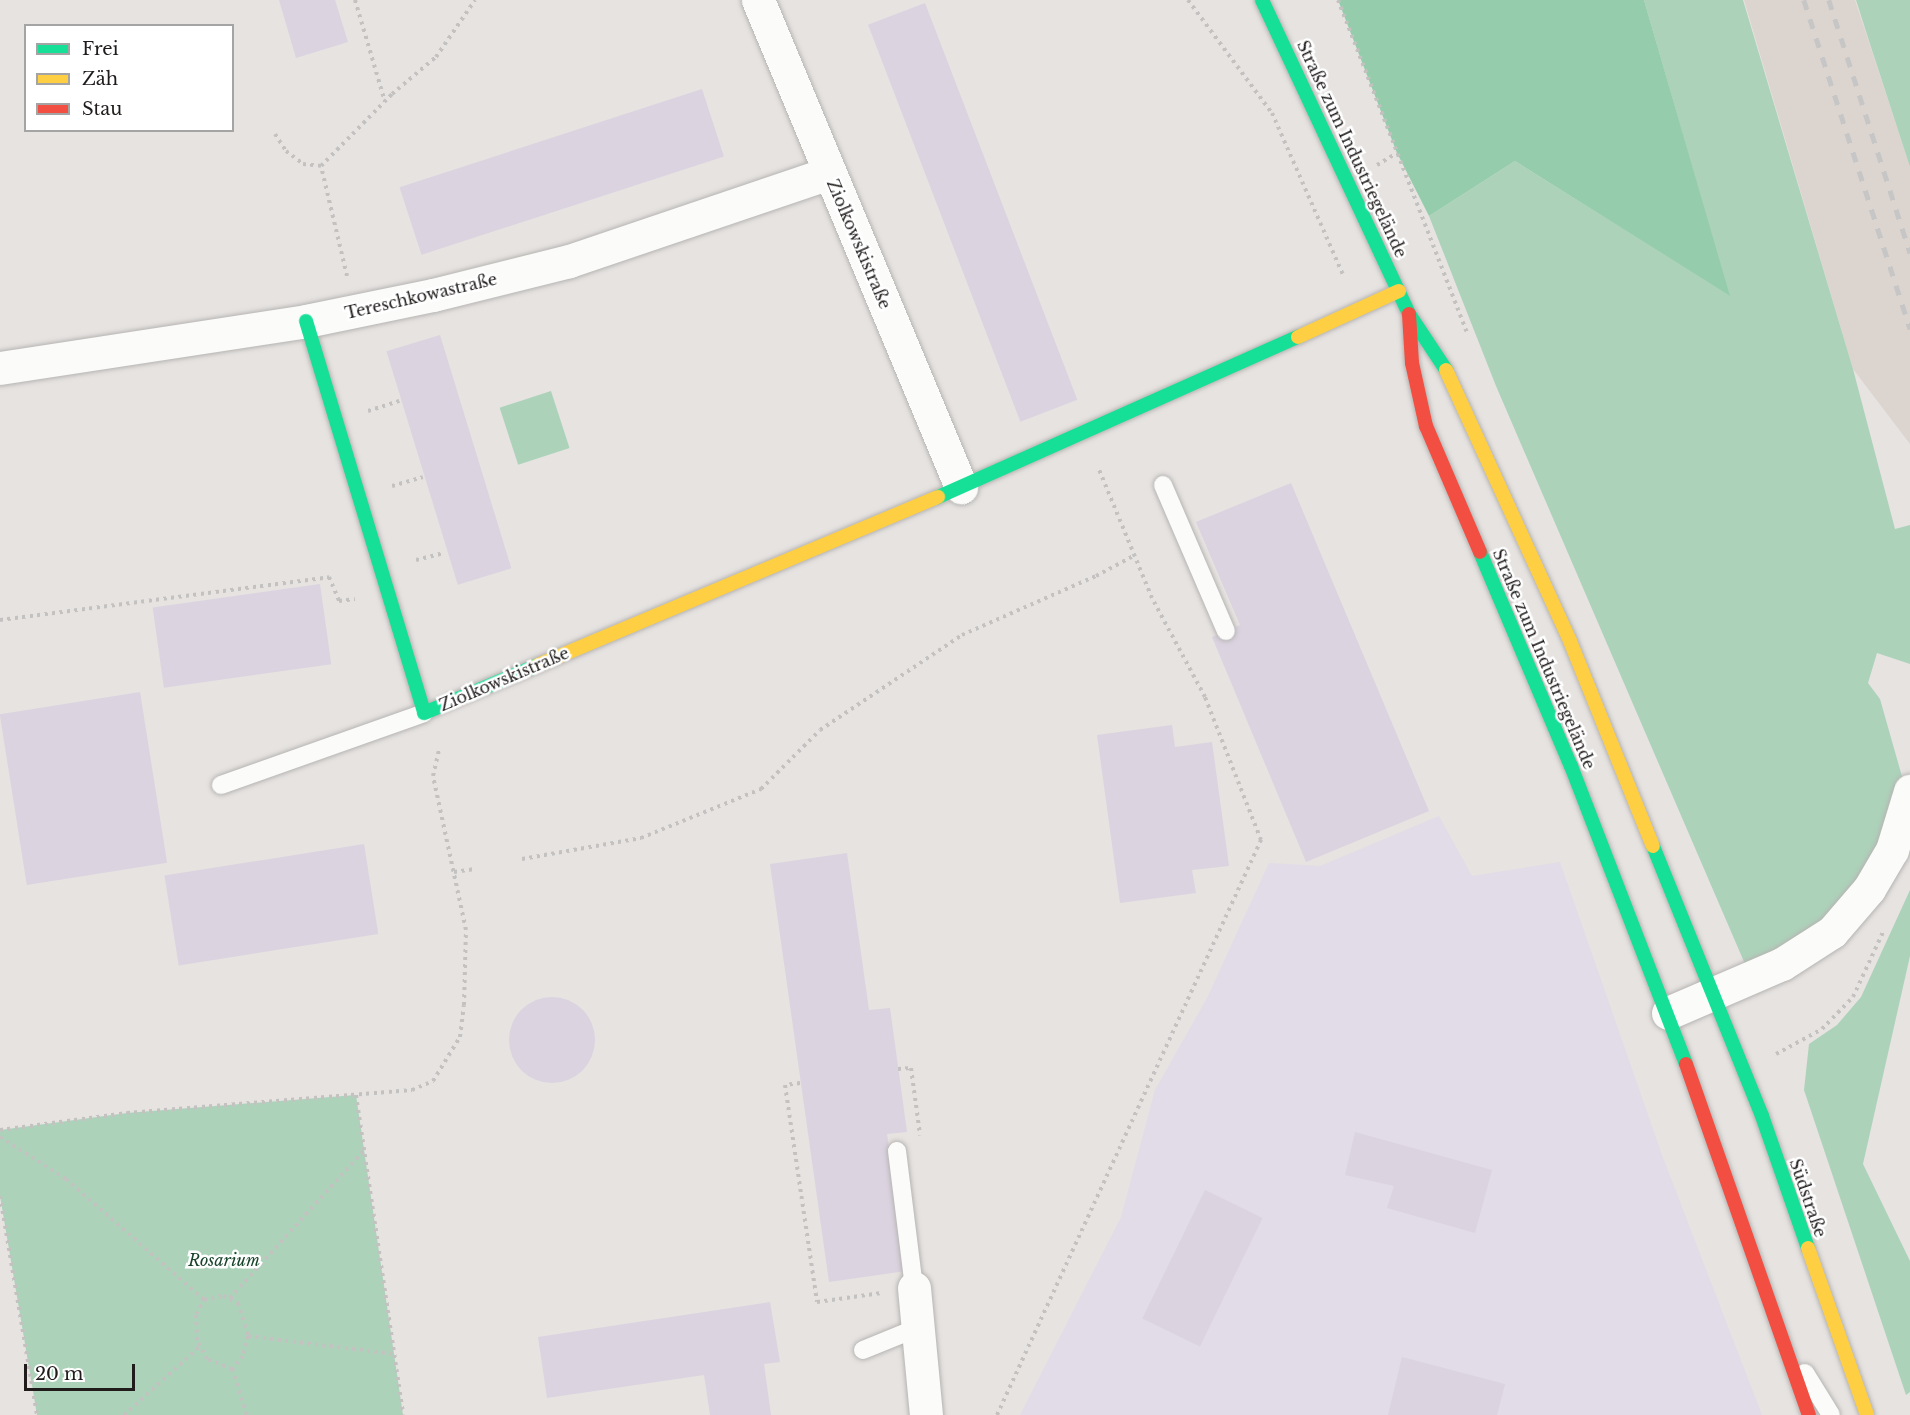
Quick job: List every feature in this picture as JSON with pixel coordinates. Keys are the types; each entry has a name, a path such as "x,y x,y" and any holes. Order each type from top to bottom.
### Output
{"main road":[{"name":"Straße zum Industriegelände","path":"1262,0 1409,314 1441,360 1466,409 1565,631 1712,994"},
{"name":"Ziolkowskistraße","path":"306,321 391,593 424,713 1084,434 1399,291"},
{"name":"Straße zum Industriegelände","path":"1409,314 1412,363 1426,426 1571,766 1668,1013"},
{"name":"Südstraße","path":"1712,994 1762,1116 1867,1415"},
{"path":"1668,1013 1809,1415"}],"street":[{"name":"Ziolkowskistraße","path":"758,0 961,487"},
{"name":"Tereschkowastraße","path":"0,368 306,321 569,261 829,173"},
{"path":"1668,1013 1782,964 1832,932 1869,889 1892,850 1910,791"},
{"path":"914,1288 926,1415"}],"lane":[{"path":"1163,485 1226,631"},
{"path":"220,785 424,713"},
{"path":"897,1151 914,1288"},
{"path":"863,1350 917,1328"},
{"path":"1786,1352 1813,1384 1831,1415"}],"path":[{"path":"355,0 385,102"},
{"path":"321,166 385,102 436,57 475,0"},
{"path":"275,134 286,151 303,164 321,166"},
{"path":"321,166 356,311"},
{"path":"360,413 399,401"},
{"path":"997,1415 1261,840 1205,697 1166,626 1084,434"},
{"path":"385,488 423,477"},
{"path":"410,562 444,553"},
{"path":"522,859 640,838 761,789 820,730 962,634 1096,576 1135,555"},
{"path":"0,620 329,577 339,601 391,593"},
{"path":"0,1130 127,1113 412,1089 433,1081 460,1037 465,930 433,776 439,752"},
{"path":"453,872 475,869"},
{"path":"1776,1054 1822,1029 1853,997 1886,924"},
{"path":"897,1151 922,1148 911,1068 898,1070"},
{"path":"800,1083 785,1085 817,1302 914,1288"},
{"path":"356,1095 403,1415"},
{"path":"0,1137 66,1179 204,1300 230,1298 238,1303 248,1336 243,1356 232,1369"},
{"path":"230,1298 364,1149"},
{"path":"0,1196 37,1415"},
{"path":"204,1300 196,1314 199,1347 217,1365 232,1369"},
{"path":"248,1336 394,1354"},
{"path":"124,1415 199,1347"},
{"path":"232,1369 247,1415"}],"shaded area":[{"path":"1744,0 1855,0 1910,167 1910,444 1853,369"},
{"path":"1439,816 1472,876 1560,862 1662,1155 1762,1415 1020,1415 1121,1217 1155,1090 1207,998 1269,863 1320,866"}],"green space":[{"path":"1338,0 1644,0 1730,296 1515,161 1429,216 1397,153"},
{"path":"1644,0 1743,0 1853,369 1895,529 1910,525 1910,664 1877,653 1868,683 1880,699 1903,780 1886,840 1853,887 1813,931 1748,971 1496,386 1429,216 1515,161 1729,295"},
{"path":"1856,0 1910,0 1910,167 1869,41"},
{"path":"551,391 570,448 518,465 500,408"},
{"path":"1910,890 1910,956 1863,1164 1910,1261 1910,1392 1906,1395 1804,1090 1809,1044 1837,1025 1861,997"},
{"name":"Rosarium","path":"356,1095 403,1415 37,1415 0,1196 0,1130 127,1113"}],"building":[{"path":"279,0 335,0 348,42 296,58"},
{"path":"925,3 1077,400 1020,422 868,25"},
{"path":"702,89 724,157 422,255 400,187"},
{"path":"440,335 511,568 458,585 386,351"},
{"path":"1291,483 1429,811 1306,862 1212,637 1240,625 1196,522"},
{"path":"320,584 331,664 164,688 153,608"},
{"path":"140,692 167,863 27,885 0,714"},
{"path":"1172,725 1175,747 1212,742 1229,866 1192,870 1196,893 1120,903 1097,735"},
{"path":"364,844 378,934 179,965 164,876"},
{"path":"847,853 869,1010 890,1008 907,1132 887,1134 906,1271 829,1282 770,864"},
{"path":"552,997 576,1004 588,1016 595,1040 588,1064 576,1076 552,1083 528,1076 516,1064 509,1040 516,1016 528,1004"},
{"path":"1355,1132 1492,1170 1475,1233 1387,1208 1394,1186 1345,1175"},
{"path":"1205,1190 1263,1218 1200,1347 1142,1319"},
{"path":"770,1302 780,1362 764,1364 771,1415 710,1415 704,1375 547,1398 538,1337"},
{"path":"1402,1357 1505,1384 1497,1415 1388,1415"}],"railway":[{"path":"1804,0 1910,329"},
{"path":"1829,0 1910,253"}],"traffic: fast":[{"path":"1262,0 1409,314 1446,370"},
{"path":"306,321 424,713 538,665"},
{"path":"938,497 1298,337"},
{"path":"1480,552 1571,766 1686,1064"},
{"path":"1653,846 1762,1116 1808,1248"}],"traffic: slow":[{"path":"1298,337 1399,291"},
{"path":"1446,370 1570,641 1653,846"},
{"path":"538,665 938,497"},
{"path":"1808,1248 1867,1415"}],"traffic: jam":[{"path":"1409,314 1412,363 1426,426 1480,552"},
{"path":"1686,1064 1809,1415"}]}
